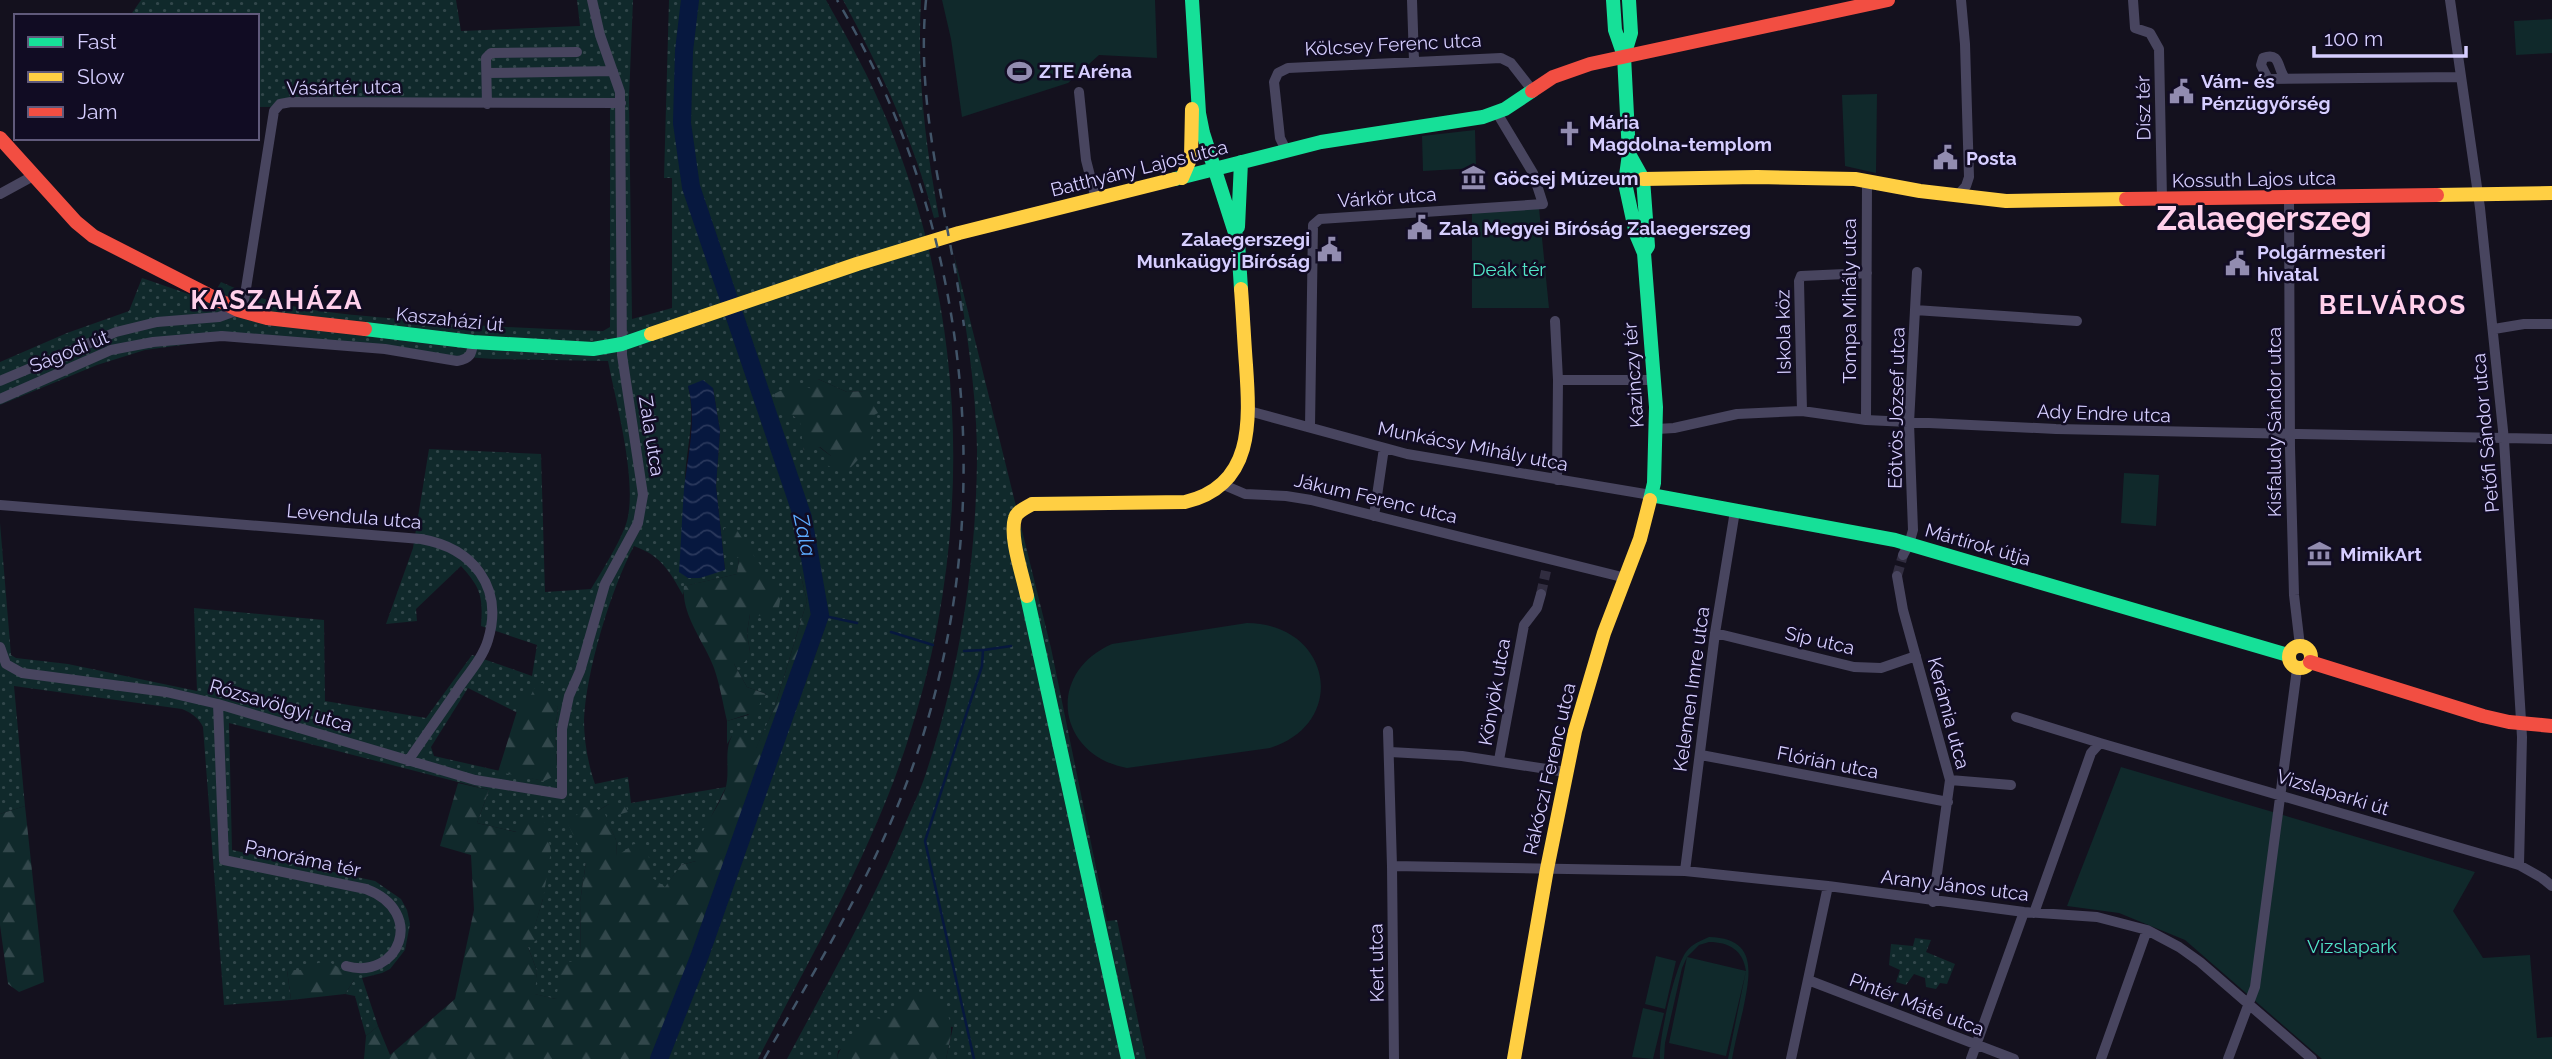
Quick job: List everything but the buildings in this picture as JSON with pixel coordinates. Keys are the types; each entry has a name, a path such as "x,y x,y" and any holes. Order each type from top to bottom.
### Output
{"street":[{"name":"Zala utca","path":"562,794 562,729 569,696 580,671 605,584 638,523 643,495 622,344 621,103 592,0"},
{"path":"1182,178 1192,152 1195,73 1192,0"},
{"path":"1412,0 1415,61"},
{"path":"1613,0 1615,30 1624,56"},
{"path":"1624,56 1631,33 1629,0"},
{"name":"Batthyány Lajos utca","path":"662,331 837,271 960,233 1286,150 1355,136 1483,117 1497,113 1553,77 1574,68 1888,0"},
{"path":"1957,196 1966,186 1969,177 1961,0"},
{"name":"Dísz tér","path":"2133,0 2135,28 2150,33 2159,49 2162,200"},
{"name":"Petőfi Sándor utca","path":"2450,0 2478,195 2504,440 2522,724 2519,865"},
{"path":"1631,33 1637,38 1663,47"},
{"path":"487,104 486,58 491,53 574,52 575,71"},
{"name":"Kazinczy tér","path":"1624,56 1629,154 1625,183 1636,234 1644,253 1655,380 1657,429 1651,495"},
{"name":"Kölcsey Ferenc utca","path":"1286,150 1280,138 1274,87 1275,79 1282,70 1295,66 1501,58 1511,63 1532,91"},
{"path":"487,73 612,71"},
{"path":"1195,73 1203,133 1238,242"},
{"path":"2285,78 2460,77"},
{"path":"1079,92 1086,160 1096,199"},
{"name":"Vásártér utca","path":"238,310 244,301 274,111 278,105 291,102 621,103"},
{"name":"Várkör utca","path":"1310,427 1313,225 1320,219 1543,204 1533,173 1497,113"},
{"name":"Kaszaházi út","path":"0,138 76,222 100,241 238,310 290,322 473,342 575,349 622,344 662,331"},
{"name":"Kazinczy tér","path":"1629,154 1643,179 1648,246 1644,253"},
{"path":"1128,1059 1014,535 1015,518 1032,504 1185,502 1208,495 1231,477 1241,456 1249,411 1238,242 1241,162"},
{"path":"0,194 33,176"},
{"name":"Kossuth Lajos utca","path":"1643,179 1756,177 1867,181 2006,201 2552,193"},
{"name":"Tompa Mihály utca","path":"1866,420 1867,181"},
{"name":"Kisfaludy Sándor utca","path":"2289,198 2294,650"},
{"name":"Eötvös József utca","path":"1906,549 1913,530 1909,423 1917,272"},
{"name":"Iskola köz","path":"1802,411 1801,276 1867,273"},
{"name":"Ságodi út","path":"0,381 116,332 157,323 219,317 238,310"},
{"path":"1915,310 2077,321"},
{"path":"1555,321 1558,380 1557,480"},
{"path":"2494,329 2524,324 2552,324"},
{"name":"Ságodi út","path":"0,399 102,354 153,342 247,336 385,349 457,361 465,360 471,354 473,342"},
{"path":"1558,380 1655,380"},
{"name":"Munkácsy Mihály utca","path":"1249,411 1407,454 1651,495"},
{"name":"Ady Endre utca","path":"1657,429 1737,414 1802,411 1909,423 2202,433 2552,439"},
{"path":"1374,516 1384,448"},
{"name":"Jákum Ferenc utca","path":"1223,485 1245,494 1298,498 1626,578"},
{"name":"Mártírok útja","path":"1651,495 1906,549 2294,650"},
{"name":"Rákóczi Ferenc utca","path":"1514,1059 1547,869 1584,695 1604,633 1640,539 1651,495"},
{"name":"Levendula utca","path":"0,505 421,539 456,549 473,564 485,582 491,616 487,641 408,761"},
{"name":"Kelemen Imre utca","path":"1685,872 1735,511"},
{"path":"1546,571 1549,559"},
{"name":"Kerámia utca","path":"1897,576 1914,657 1950,780 1933,902"},
{"name":"Könyök utca","path":"1499,760 1524,625 1537,608 1541,594"},
{"name":"Síp utca","path":"1716,633 1854,667 1881,668 1914,657"},
{"name":"Rózsavölgyi utca","path":"0,647 6,664 22,673 166,692 218,704 475,780 562,794"},
{"path":"2228,1059 2255,987 2280,795 2304,666 2310,652 2294,650 2289,662 2304,666 2483,716 2522,724 2552,726"},
{"name":"Panoráma tér","path":"218,704 224,860 366,889 389,901 397,912 401,925 394,950 378,964 363,968 346,966"},
{"name":"Vizslaparki út","path":"2016,717 2519,865 2552,886"},
{"name":"Kert utca","path":"1388,732 1394,1059"},
{"path":"1971,1059 2091,753 2100,743"},
{"name":"Könyök utca","path":"1390,752 1499,760 1566,772"},
{"name":"Flórián utca","path":"1700,754 1948,802"},
{"path":"1950,780 2011,785"},
{"path":"1392,866 1547,869"},
{"name":"Arany János utca","path":"1547,869 1685,872 1828,886 1933,902 2098,917 2147,930 2179,947 2312,1059"},
{"path":"1791,1059 1828,886"},
{"path":"2101,1059 2147,930"},
{"name":"Pintér Máté utca","path":"1808,981 2014,1059"}],"green space":[{"path":"141,0 456,0 461,31 580,26 577,0 633,0 629,98 632,319 672,308 672,178 664,178 669,0 826,0 866,74 887,120 914,196 934,273 947,351 953,430 952,509 944,588 929,666 907,743 876,825 819,943 758,1059 668,1059 826,625 800,572 807,601 775,706 756,749 732,736 727,744 727,721 748,715 766,694 747,687 734,664 750,652 747,633 750,614 736,529 724,529 739,558 737,574 685,586 683,595 658,559 634,546 617,584 589,678 584,720 588,760 595,784 628,777 631,803 726,787 712,815 696,861 681,865 665,888 617,857 616,840 604,813 609,804 599,810 586,862 580,902 581,959 556,999 534,994 537,971 528,947 543,899 517,832 477,823 489,790 229,723 232,850 375,881 401,899 410,924 405,950 390,969 362,978 378,1026 366,1036 355,996 345,994 354,980 310,970 287,970 291,1000 224,1005 203,727 191,714 182,709 14,686 25,806 0,814 0,523 11,655 16,658 68,664 197,691 194,608 324,620 325,701 426,718 472,655 532,676 537,645 481,626 482,607 479,593 473,580 461,566 416,609 417,621 386,624 413,548 429,449 541,454 545,592 591,589 618,543 629,511 630,491 625,446 608,361 494,359 218,340 145,350 97,365 0,405 0,362 67,333 129,311 142,278 209,301 221,282 263,299 343,314 442,323 603,331 610,327 610,105 259,107 259,14 131,14","holes":["818,379 847,392 864,391 865,420 831,456 819,447 804,453 801,422 794,416","688,386 713,388 720,431 716,486 725,570 686,494 686,463 691,425","468,688 518,713 531,695 558,707 555,734 557,764 544,781 434,756 431,747"]},
{"path":"843,0 921,0 923,109 939,217 934,218 917,161 895,106"},
{"name":"ZTE Aréna","path":"942,0 1155,0 1157,58 1099,55 1068,83 962,117 951,39"},
{"path":"2552,19 2552,53 2516,55 2514,21"},
{"path":"1877,94 1876,173 1845,166 1842,95"},
{"path":"1475,130 1476,168 1423,171 1422,136"},
{"name":"Deák tér","path":"1539,208 1549,308 1472,308 1472,213"},
{"path":"954,255 1051,648 1107,921 1117,920 1146,1059 946,1059 953,1027 886,1020 838,1051 837,1059 787,1059 863,915 918,794 938,734 957,654 970,573 977,450 972,376"},
{"path":"818,379 847,392 864,391 878,413 865,420 872,436 865,452 844,475 827,465 831,456 820,447 804,454 800,422 794,416 781,414 774,394 796,383 812,389 808,381"},
{"path":"2124,473 2159,475 2156,526 2121,523"},
{"path":"724,528 736,529 781,596 778,612 767,617 750,614 747,633 750,652 745,662 734,664 747,687 766,694 755,712 727,721 714,668 690,618 684,597 684,586 737,574 739,558 727,551"},
{"path":"803,556 822,568 826,625 668,1059 364,1059 366,1036 378,1026 390,1055 455,999 474,910 471,855 440,846 458,783 489,790 477,823 516,832 523,816 537,819 543,815 551,851 543,899 534,929 540,937 528,947 537,971 535,994 556,999 562,964 581,959 580,902 586,862 567,822 590,805 599,810 609,804 625,803 628,812 605,814 616,840 617,856 634,844 648,850 651,877 665,887 681,865 696,861 702,833 725,790 728,749 732,736 741,734 756,748 775,706 807,601 800,572"},
{"path":"1247,623 1276,628 1298,639 1312,656 1320,677 1320,698 1312,718 1295,735 1270,748 1127,768 1104,760 1086,747 1074,731 1068,712 1069,693 1076,674 1091,657 1112,644"},
{"path":"537,683 543,683 552,703 558,707 555,776 544,781 498,772 522,695 531,695"},
{"name":"Vizslapark","path":"2121,767 2475,872 2453,911 2483,958 2530,955 2537,1038 2552,1037 2552,1059 2322,1059 2185,940 2119,913 2067,906"},
{"path":"25,806 44,982 19,992 8,984 0,925 0,814"},
{"path":"1709,937 1736,944 1744,951 1747,961 1748,984 1732,1059 1728,1059 1746,971 1742,958 1734,949 1709,942 1699,945 1687,957 1682,968 1665,1043 1664,1059 1660,1059 1668,1004 1677,972 1686,952"},
{"path":"1915,938 1931,940 1926,952 1955,964 1947,984 1940,983 1936,989 1926,987 1925,978 1914,974 1906,985 1896,982 1900,970 1889,965 1891,944 1913,946"},
{"path":"1656,956 1676,961 1665,1009 1645,1004"},
{"path":"1687,957 1746,971 1726,1056 1669,1043"},
{"path":"327,961 349,973 354,980 345,994 291,1000 287,970 309,970 310,965"},
{"path":"909,994 932,995 949,1018 951,1031 946,1059 837,1059 843,1046 853,1036 876,1018 886,1020"},
{"path":"1643,1008 1664,1013 1653,1059 1632,1057"}],"water":[{"path":"703,380 713,388 720,431 716,486 725,570 700,578 688,578 679,572 684,489 692,425 688,386"}],"waterway":[{"name":"Zala","path":"659,1059 700,955 820,615 803,518 691,187 682,123 684,51 690,0"},
{"path":"820,615 857,623"},
{"path":"891,632 933,645"},
{"path":"984,650 1011,646"},
{"path":"964,651 983,650 982,666 925,841 974,1059"}],"tunnel":[{"path":"1897,576 1903,555"},
{"path":"1541,594 1546,571"}],"railway":[{"path":"764,1059 869,870 898,805 932,706 953,604 963,500 961,395 947,292 922,191 885,93 837,0"},
{"path":"926,0 924,41 929,123 964,326"}],"traffic: fast":[{"path":"1192,0 1199,113 1238,242 1241,289"},
{"path":"1613,0 1615,30 1624,56"},
{"path":"1629,0 1631,33 1624,56 1629,154 1625,183 1636,234 1644,253 1656,407 1654,483 1650,500"},
{"path":"1175,179 1321,142 1483,117 1505,109 1532,91"},
{"path":"1629,154 1643,179 1648,246 1644,252"},
{"path":"1238,227 1241,162"},
{"path":"365,329 473,342 593,349 622,344 651,334"},
{"path":"1651,495 1895,540 2288,655"},
{"path":"1027,596 1128,1059"}],"traffic: slow":[{"path":"1182,178 1191,157 1192,109"},
{"path":"651,334 857,264 959,233 1175,179"},
{"path":"1643,179 1855,179 1920,191 2006,201 2126,199"},
{"path":"2437,195 2552,193"},
{"path":"1027,596 1014,535 1015,518 1022,510 1032,504 1185,502 1208,494 1224,482 1236,467 1243,449 1248,408 1241,289"},
{"path":"1514,1059 1547,869 1575,731 1604,633 1640,539 1650,500"},
{"path":"2296,646 2304,646 2311,653 2311,657 2311,661 2304,668 2296,668 2289,661 2289,653 2296,646"}],"traffic: jam":[{"path":"1532,91 1553,77 1590,64 1888,0"},
{"path":"0,138 76,222 93,236 238,310 267,318 365,329"},
{"path":"2126,199 2437,195"},
{"path":"2310,662 2483,716 2509,722 2552,726"}],"place":[{"name":"ZTE Aréna","path":"1019,71"},
{"name":"Vám- és Pénzügyőrség","path":"2181,92"},
{"name":"Mária Magdolna-templom","path":"1569,133"},
{"name":"Posta","path":"1946,158"},
{"name":"Göcsej Múzeum","path":"1474,178"},
{"name":"Zala Megyei Bíróság Zalaegerszeg","path":"1419,228"},
{"name":"Zalaegerszegi Munkaügyi Bíróság","path":"1330,250"},
{"name":"Polgármesteri hivatal","path":"2237,263"},
{"name":"MimikArt","path":"2320,554"}],"district":[{"name":"Zalaegerszeg","path":"2264,218"},
{"name":"KASZAHÁZA","path":"277,300"},
{"name":"BELVÁROS","path":"2393,305"}]}
